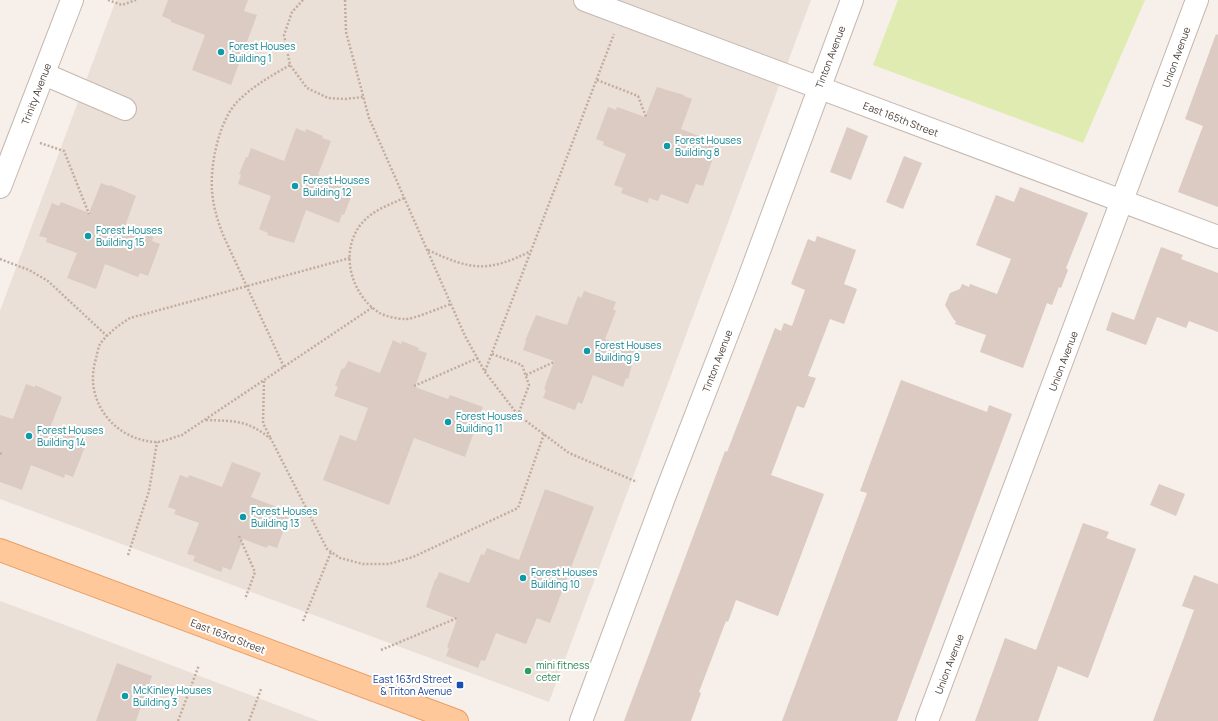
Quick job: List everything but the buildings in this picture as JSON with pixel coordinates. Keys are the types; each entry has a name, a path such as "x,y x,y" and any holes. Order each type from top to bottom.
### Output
{"main road":[{"name":"East 163rd Street","path":"0,550 457,721"}],"street":[{"name":"Trinity Avenue","path":"0,187 72,0"},
{"name":"East 165th Street","path":"585,0 1218,237"},
{"name":"Tinton Avenue","path":"581,721 665,495 746,286 852,0"},
{"name":"Union Avenue","path":"927,721 1123,202 1197,0"},
{"path":"44,74 125,109"}],"path":[{"path":"108,0 122,5 136,0"},
{"path":"303,0 292,12 284,35 290,64 307,88 328,98 344,99 363,97"},
{"path":"345,0 346,32 369,118 465,336 485,372 518,415 569,453 637,482"},
{"path":"485,372 622,14"},
{"path":"284,367 216,217 212,189 215,151 223,125 236,103 256,85 290,64"},
{"path":"597,80 638,96 646,118"},
{"path":"20,136 64,151 89,214"},
{"path":"404,198 378,210 362,223 353,238 350,258 353,282 365,300 379,313 406,320 451,304"},
{"path":"427,250 458,264 483,267 510,262 532,250"},
{"path":"350,258 130,318 113,329 100,345 93,367 92,385 98,406 111,424 142,440 157,442 182,435 373,307"},
{"path":"0,259 29,270 48,281 107,336"},
{"path":"492,354 522,365 529,385 518,415"},
{"path":"414,386 478,358"},
{"path":"526,375 554,362"},
{"path":"264,380 263,422 327,549 340,558 363,564 389,564 413,556 518,508 544,434"},
{"path":"206,420 236,421 255,427 271,439"},
{"path":"128,555 149,491 157,442"},
{"path":"239,536 255,572 245,599"},
{"path":"304,621 331,552"},
{"path":"381,650 457,618"},
{"path":"178,721 199,665"},
{"path":"249,721 261,688"}],"shaded area":[{"path":"116,0 811,0 549,702 0,499 0,311"},
{"path":"0,601 73,628 319,721 0,721"}],"green space":[{"path":"898,0 1145,0 1083,143 873,65"}],"place":[{"name":"Forest Houses Building 1","path":"221,52"},
{"name":"Forest Houses Building 8","path":"667,146"},
{"name":"Forest Houses Building 12","path":"295,186"},
{"name":"Forest Houses Building 15","path":"88,236"},
{"name":"Forest Houses Building 9","path":"587,351"},
{"name":"Forest Houses Building 11","path":"448,422"},
{"name":"Forest Houses Building 14","path":"29,436"},
{"name":"Forest Houses Building 13","path":"243,517"},
{"name":"Forest Houses Building 10","path":"523,578"},
{"name":"mini fitness ceter","path":"528,671"},
{"name":"East 163rd Street & Triton Avenue","path":"460,685"},
{"name":"McKinley Houses Building 3","path":"125,696"}]}
